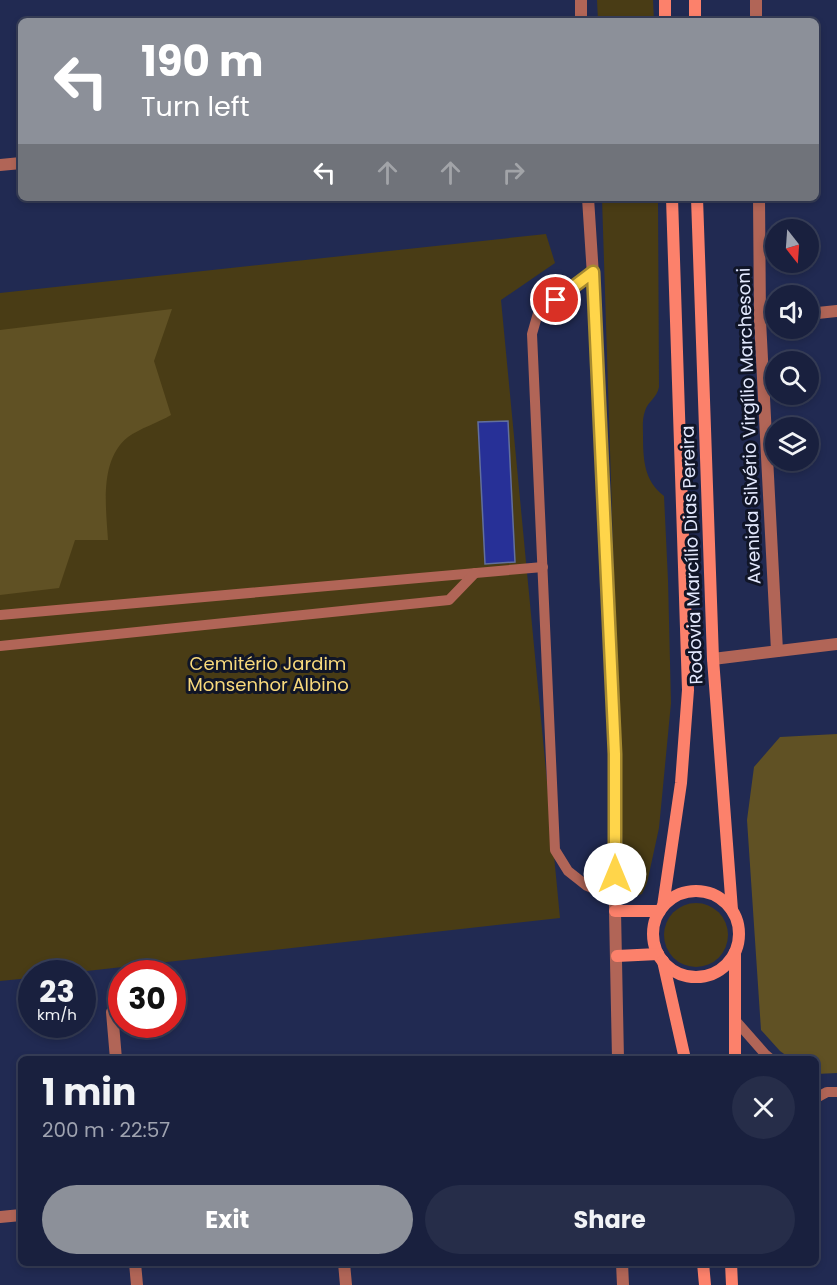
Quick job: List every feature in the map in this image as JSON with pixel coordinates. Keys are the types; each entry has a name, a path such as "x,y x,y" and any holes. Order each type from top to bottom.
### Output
{"main road":[{"path":"664,0 665,18"},
{"path":"695,0 695,18"},
{"name":"Rodovia Marcílio Dias Pereira","path":"661,909 681,783 688,690 672,201"},
{"name":"Rodovia Marcílio Dias Pereira","path":"697,201 714,659 732,910"},
{"path":"684,1056 660,957 653,938 654,921 661,909 676,896 692,891 709,892 724,900 732,910 740,929 735,951 735,1056"},
{"path":"615,904 661,909"},
{"path":"660,957 668,967 683,975 700,977 717,972 730,961 735,951"},
{"path":"616,956 660,957"},
{"path":"704,1266 705,1285"},
{"path":"731,1266 732,1285"}],"street":[{"path":"581,0 582,18"},
{"path":"756,0 756,18"},
{"path":"0,165 18,163"},
{"path":"588,201 615,754 618,1056"},
{"name":"Avenida Silvério Virgílio Marchesoni","path":"759,201 760,320 777,651"},
{"path":"819,313 837,311"},
{"path":"760,320 765,319"},
{"path":"714,659 837,644"},
{"path":"114,1038 116,1056"},
{"path":"0,1217 18,1215"},
{"path":"135,1266 137,1285"},
{"path":"344,1266 346,1285"},
{"path":"622,1266 622,1285"}],"lane":[{"path":"593,272 538,314 532,334 555,850 568,871 615,904"},
{"path":"0,615 543,567"},
{"path":"0,646 448,600 475,573"},
{"path":"736,1021 767,1056"}],"green space":[{"path":"597,0 653,0 654,18 598,18"},
{"path":"602,201 658,201 659,387 644,414 643,444 644,461 652,484 664,496 671,703 659,828 647,883 642,894 633,897 624,891"},
{"name":"Cemitério Jardim Monsenhor Albino","path":"546,234 555,263 501,300 560,918 185,960 108,960 108,969 96,970 96,960 18,960 18,979 0,981 0,293"},
{"path":"690,903 702,903 719,912 726,923 728,935 726,947 719,958 702,967 690,967 678,962 669,953 664,941 664,929 669,917 678,908"}],"shaded area":[{"path":"172,309 154,361 171,415 128,437 112,458 106,485 108,540 75,540 59,588 0,595 0,330"},
{"path":"837,734 837,1073 819,1074 819,1056 787,1056 761,1030 747,820 754,767 780,737"}],"building":[{"path":"508,421 515,562 485,564 478,422"}],"route":[{"path":"556,300 593,272 615,754 615,874"}]}
